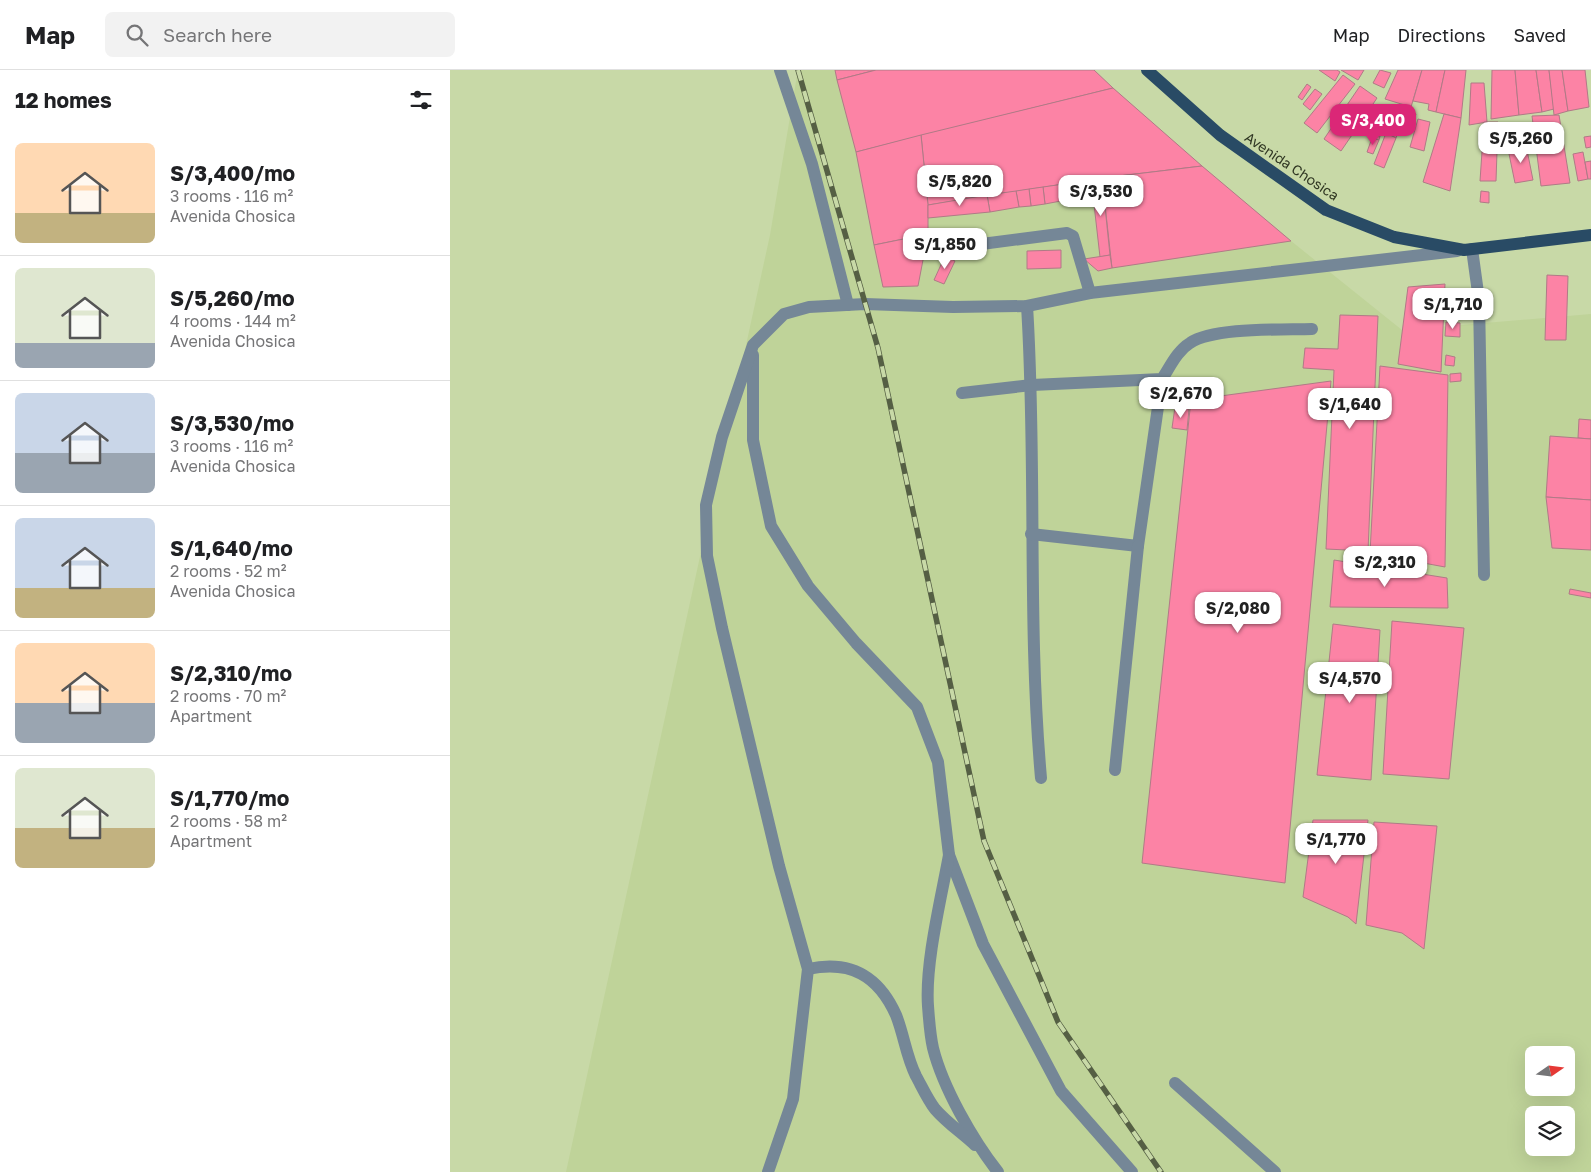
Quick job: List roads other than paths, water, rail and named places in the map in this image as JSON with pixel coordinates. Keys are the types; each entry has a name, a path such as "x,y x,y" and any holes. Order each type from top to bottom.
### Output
{"main road":[{"name":"Avenida Chosica","path":"1147,70 1220,134 1326,210 1394,237 1468,249 1591,235"}],"street":[{"path":"780,70 812,164 848,305"},
{"path":"974,245 1068,233 1072,236 1090,294"},
{"path":"768,1172 794,1099 808,969 779,866 708,556 706,505 722,438 753,345 784,314 809,307 865,304 954,307 1026,306 1090,294 1468,249 1479,300 1484,575"},
{"path":"1026,306 1032,385 1031,534 1034,702 1041,778"},
{"path":"1115,770 1138,546 1162,380 1174,359 1190,343 1204,336 1225,333 1312,329"},
{"path":"753,345 753,440 771,526 808,586 856,643 917,707 938,762 948,855 931,964 928,1004 933,1048 953,1098 984,1153 998,1172"},
{"path":"962,392 1032,385 1162,380"},
{"path":"1031,534 1138,546"},
{"path":"948,855 983,944 1062,1091 1132,1172"},
{"path":"808,969 828,965 847,967 875,981 896,1015 904,1046 916,1074 935,1109 984,1153"},
{"path":"1175,1082 1275,1172"}],"railway":[{"path":"798,70 878,348 984,841 1058,1022 1161,1172"}]}
